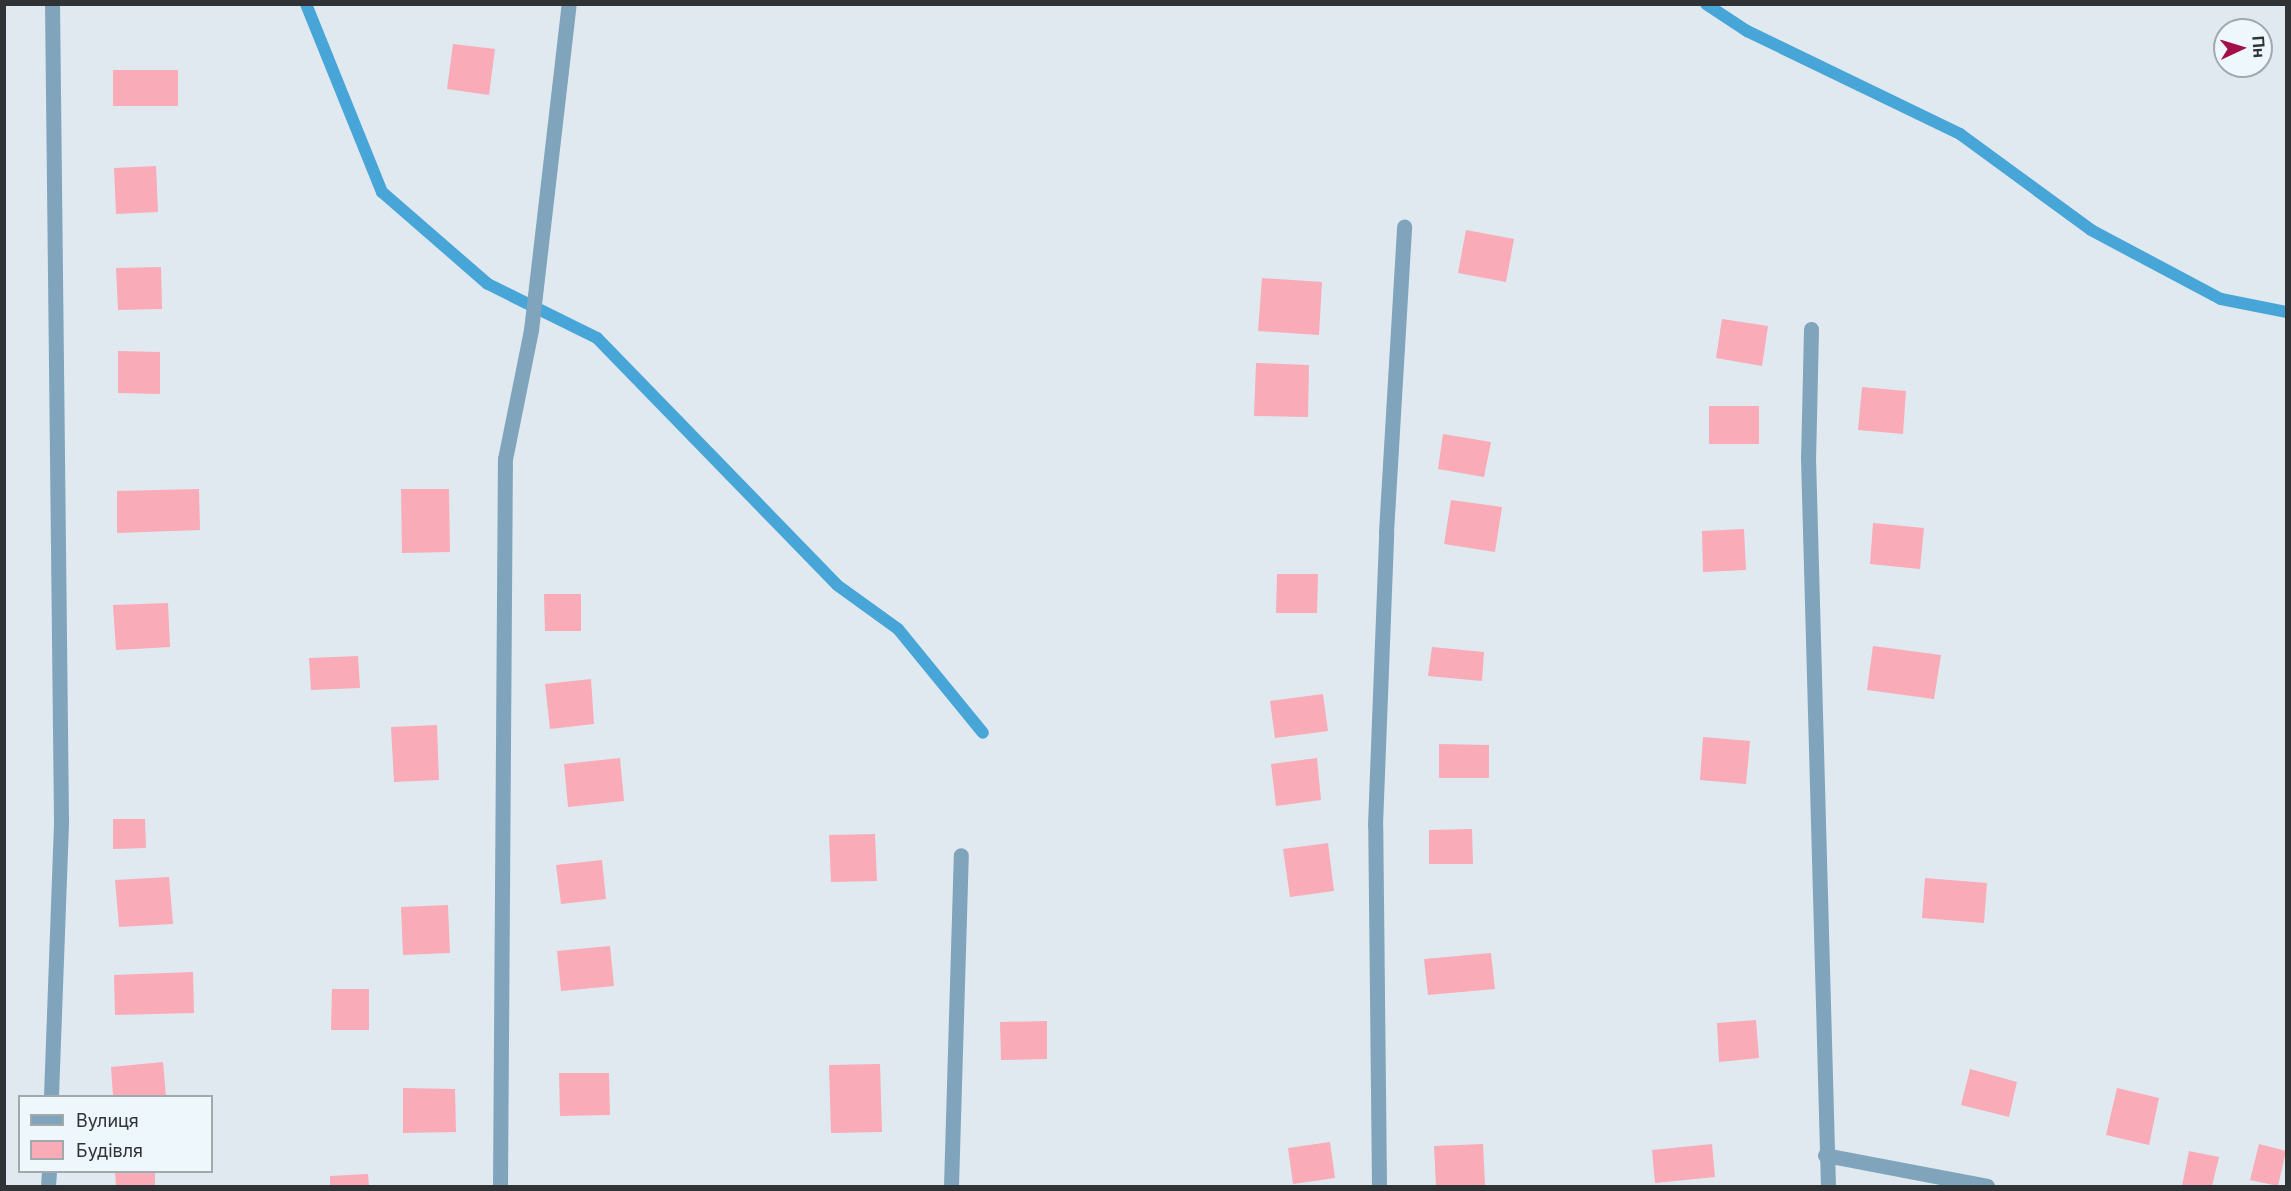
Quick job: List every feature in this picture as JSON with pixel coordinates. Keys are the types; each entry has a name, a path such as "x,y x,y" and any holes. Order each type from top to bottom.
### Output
{"street":[{"path":"51,1095 61,820 52,4"},
{"path":"500,1186 505,459 531,330 569,4"},
{"path":"1379,1186 1375,825 1386,532 1404,227"},
{"path":"1812,329 1808,457 1825,1155 1828,1186"},
{"path":"951,1186 961,855"},
{"path":"1825,1155 1987,1186"}],"building":[{"path":"453,44 495,49 489,95 447,89"},
{"path":"113,70 178,70 178,106 113,106"},
{"path":"156,166 158,212 116,214 114,168"},
{"path":"1466,230 1514,239 1506,282 1458,273"},
{"path":"161,267 162,309 118,310 116,268"},
{"path":"1262,278 1322,282 1319,335 1258,331"},
{"path":"1722,319 1768,326 1762,366 1716,358"},
{"path":"118,351 160,352 160,394 118,393"},
{"path":"1256,363 1309,365 1308,417 1254,416"},
{"path":"1862,387 1906,391 1903,434 1858,430"},
{"path":"1709,406 1759,406 1759,444 1709,444"},
{"path":"1443,434 1491,442 1484,477 1438,469"},
{"path":"199,489 200,530 117,533 117,491"},
{"path":"401,489 449,489 450,552 402,553"},
{"path":"1451,500 1502,507 1495,552 1444,544"},
{"path":"1873,523 1924,528 1920,569 1870,564"},
{"path":"1744,529 1746,570 1703,572 1702,531"},
{"path":"1277,574 1318,574 1317,613 1276,613"},
{"path":"544,594 581,594 581,631 545,631"},
{"path":"168,603 170,647 116,650 113,605"},
{"path":"1873,646 1941,655 1934,699 1867,690"},
{"path":"1432,647 1484,652 1482,681 1428,676"},
{"path":"358,656 360,688 311,690 309,658"},
{"path":"591,679 594,724 550,729 545,684"},
{"path":"1323,694 1328,731 1275,738 1270,701"},
{"path":"437,725 439,780 394,782 391,727"},
{"path":"1703,737 1750,741 1746,784 1700,780"},
{"path":"1439,744 1489,745 1489,778 1439,778"},
{"path":"620,758 624,801 568,807 564,764"},
{"path":"1317,758 1321,800 1276,806 1271,764"},
{"path":"113,819 145,819 146,848 113,849"},
{"path":"1472,829 1473,864 1429,864 1429,830"},
{"path":"875,834 877,881 831,882 829,835"},
{"path":"1328,843 1334,891 1290,897 1283,849"},
{"path":"602,860 606,899 561,904 556,865"},
{"path":"169,877 173,924 119,927 115,880"},
{"path":"1925,878 1987,883 1984,923 1922,918"},
{"path":"448,905 450,953 403,955 401,907"},
{"path":"610,946 614,986 561,991 557,951"},
{"path":"1491,953 1495,989 1428,995 1424,959"},
{"path":"193,972 194,1013 115,1015 114,975"},
{"path":"332,989 369,989 369,1030 331,1030"},
{"path":"1756,1020 1759,1058 1719,1062 1717,1023"},
{"path":"1047,1021 1047,1059 1001,1060 1000,1022"},
{"path":"163,1062 166,1095 113,1095 111,1067"},
{"path":"880,1064 882,1132 831,1133 829,1065"},
{"path":"1970,1069 2017,1082 2009,1117 1961,1105"},
{"path":"559,1073 609,1073 610,1115 560,1116"},
{"path":"403,1088 455,1089 456,1132 403,1133"},
{"path":"2117,1088 2159,1098 2149,1145 2106,1135"},
{"path":"1330,1142 1335,1178 1293,1184 1288,1148"},
{"path":"1483,1144 1485,1186 1436,1186 1434,1146"},
{"path":"1712,1144 1715,1177 1655,1183 1652,1150"},
{"path":"2259,1144 2286,1151 2278,1186 2250,1180"},
{"path":"2189,1151 2219,1157 2212,1186 2182,1186"},
{"path":"115,1173 155,1173 155,1186 116,1186"},
{"path":"368,1174 369,1186 330,1186 330,1176"}],"waterway":[{"path":"306,4 382,192 488,284 597,338 837,585 898,629 983,733"},
{"path":"1706,4 1747,31 1960,134 2091,230 2221,299 2286,312"}]}
